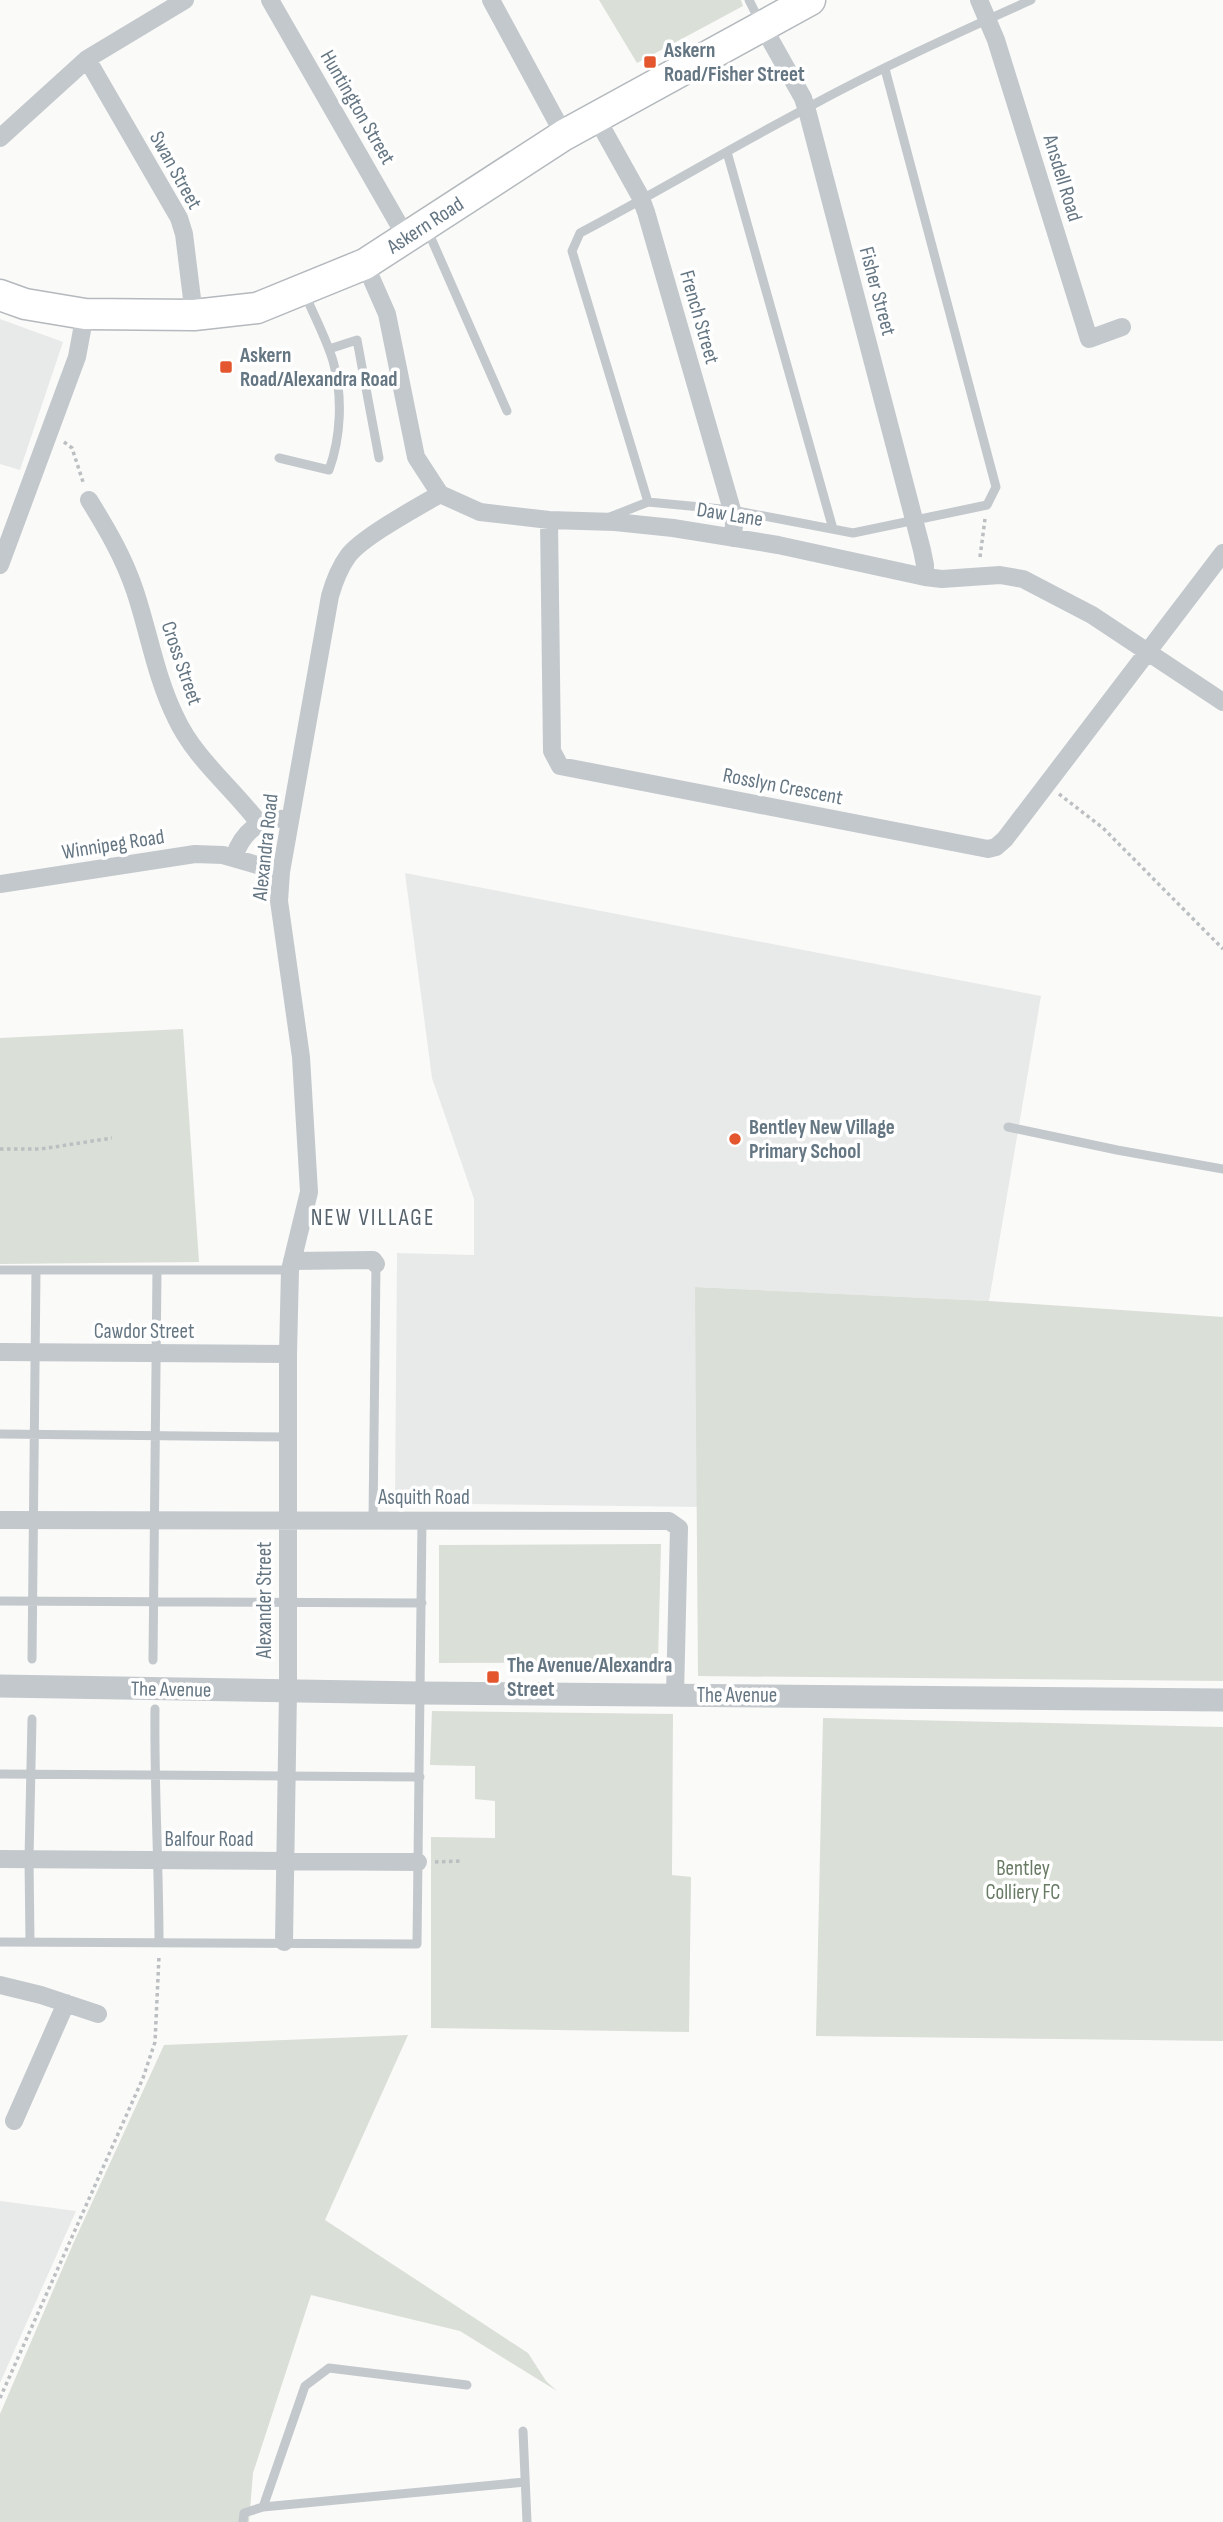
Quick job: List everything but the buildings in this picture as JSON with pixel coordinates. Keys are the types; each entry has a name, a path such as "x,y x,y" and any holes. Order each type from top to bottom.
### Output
{"highway":[{"name":"Askern Road","path":"0,295 25,304 85,314 194,315 257,308 365,264 755,13 810,0"}],"street":[{"path":"0,138 87,59 185,0"},
{"name":"Huntington Street","path":"270,0 415,231"},
{"path":"491,0 564,135"},
{"name":"Ansdell Road","path":"979,0 996,40 1089,339 1122,327"},
{"name":"Fisher Street","path":"755,13 806,108 914,519 925,565 925,577"},
{"name":"Swan Street","path":"87,59 178,218 184,234 194,315"},
{"name":"French Street","path":"596,117 642,201 733,510 733,538"},
{"path":"365,264 387,314 416,457 440,494"},
{"path":"0,565 77,358 85,314"},
{"name":"Daw Lane","path":"440,494 480,512 549,520 673,528 778,545 925,577 942,579 1000,575 1023,579 1092,615 1223,702"},
{"name":"Alexandra Road","path":"292,1263 309,1192 301,1057 279,901 288,820 330,596 336,577 349,553 440,494"},
{"name":"Cross Street","path":"89,500 116,544 128,570 161,684 188,741 239,796 259,823"},
{"name":"Rosslyn Crescent","path":"549,520 552,751 560,765 988,849 996,847 1005,839 1223,553"},
{"path":"234,857 238,845 259,823 270,818 288,820"},
{"name":"Winnipeg Road","path":"0,884 195,855 234,857 281,872"},
{"path":"292,1263 373,1260 376,1264"},
{"name":"Alexander Street","path":"284,1942 288,1691 287,1437 292,1263"},
{"name":"Cawdor Street","path":"0,1352 288,1354"},
{"name":"Asquith Road","path":"0,1520 669,1521 678,1528 675,1695"},
{"name":"The Avenue","path":"0,1686 421,1693 1223,1699"},
{"name":"Balfour Road","path":"0,1859 418,1862"},
{"path":"0,1985 98,2014"},
{"path":"14,2121 66,2003"}],"lane":[{"path":"648,502 572,251 580,233 806,108 1031,0"},
{"path":"599,522 648,502 733,510 853,533 987,505 996,487 885,69"},
{"path":"727,152 833,529"},
{"path":"415,231 507,411"},
{"path":"279,458 329,470 338,435 339,411 334,363 303,289"},
{"path":"329,349 357,340 379,458"},
{"path":"1008,1127 1223,1169"},
{"path":"0,1270 157,1270 292,1263"},
{"path":"373,1520 376,1264"},
{"path":"32,1659 36,1270"},
{"path":"153,1660 157,1270"},
{"path":"0,1434 287,1437"},
{"path":"0,1942 417,1944 422,1520"},
{"path":"0,1601 422,1603"},
{"path":"155,1709 154,1775 159,1861 159,1944"},
{"path":"30,1942 32,1718"},
{"path":"0,1774 420,1777"},
{"path":"263,2507 305,2386 329,2368 467,2385"},
{"path":"523,2431 527,2522"},
{"path":"243,2522 244,2513 263,2507 526,2482"}],"path":[{"path":"50,431 72,448 89,500"},
{"path":"984,576 980,553 987,505"},
{"path":"1046,784 1103,828 1223,949"},
{"path":"0,1149 41,1149 112,1138"},
{"path":"418,1862 461,1861"},
{"path":"0,2398 143,2078 155,2042 159,1944"}],"shaded area":[{"path":"0,319 63,342 20,470 0,464"},
{"name":"Bentley New Village Primary School","path":"405,873 1041,996 989,1301 696,1287 698,1507 395,1503 397,1253 474,1255 474,1199 432,1078"},
{"path":"0,2201 76,2211 0,2383"}],"green space":[{"path":"599,0 741,0 743,6 637,63"},
{"path":"183,1029 199,1262 0,1264 0,1038"},
{"path":"695,1287 989,1301 1223,1317 1223,1681 698,1676"},
{"path":"661,1544 658,1662 439,1663 439,1545"},
{"path":"432,1711 673,1714 672,1875 691,1877 689,2032 431,2028 431,1837 495,1838 495,1801 475,1799 475,1766 430,1765"},
{"name":"Bentley Colliery FC","path":"823,1718 1223,1727 1223,2041 816,2036"},
{"path":"408,2035 325,2220 528,2353 546,2381 557,2391 460,2331 311,2295 253,2473 249,2522 0,2522 0,2414 73,2244 164,2045"}],"place":[{"name":"Askern Road/Fisher Street","path":"650,62"},
{"name":"Askern Road/Alexandra Road","path":"226,367"},
{"name":"Bentley New Village Primary School","path":"735,1139"},
{"name":"The Avenue/Alexandra Street","path":"493,1677"}],"district":[{"name":"NEW VILLAGE","path":"373,1217"}]}
